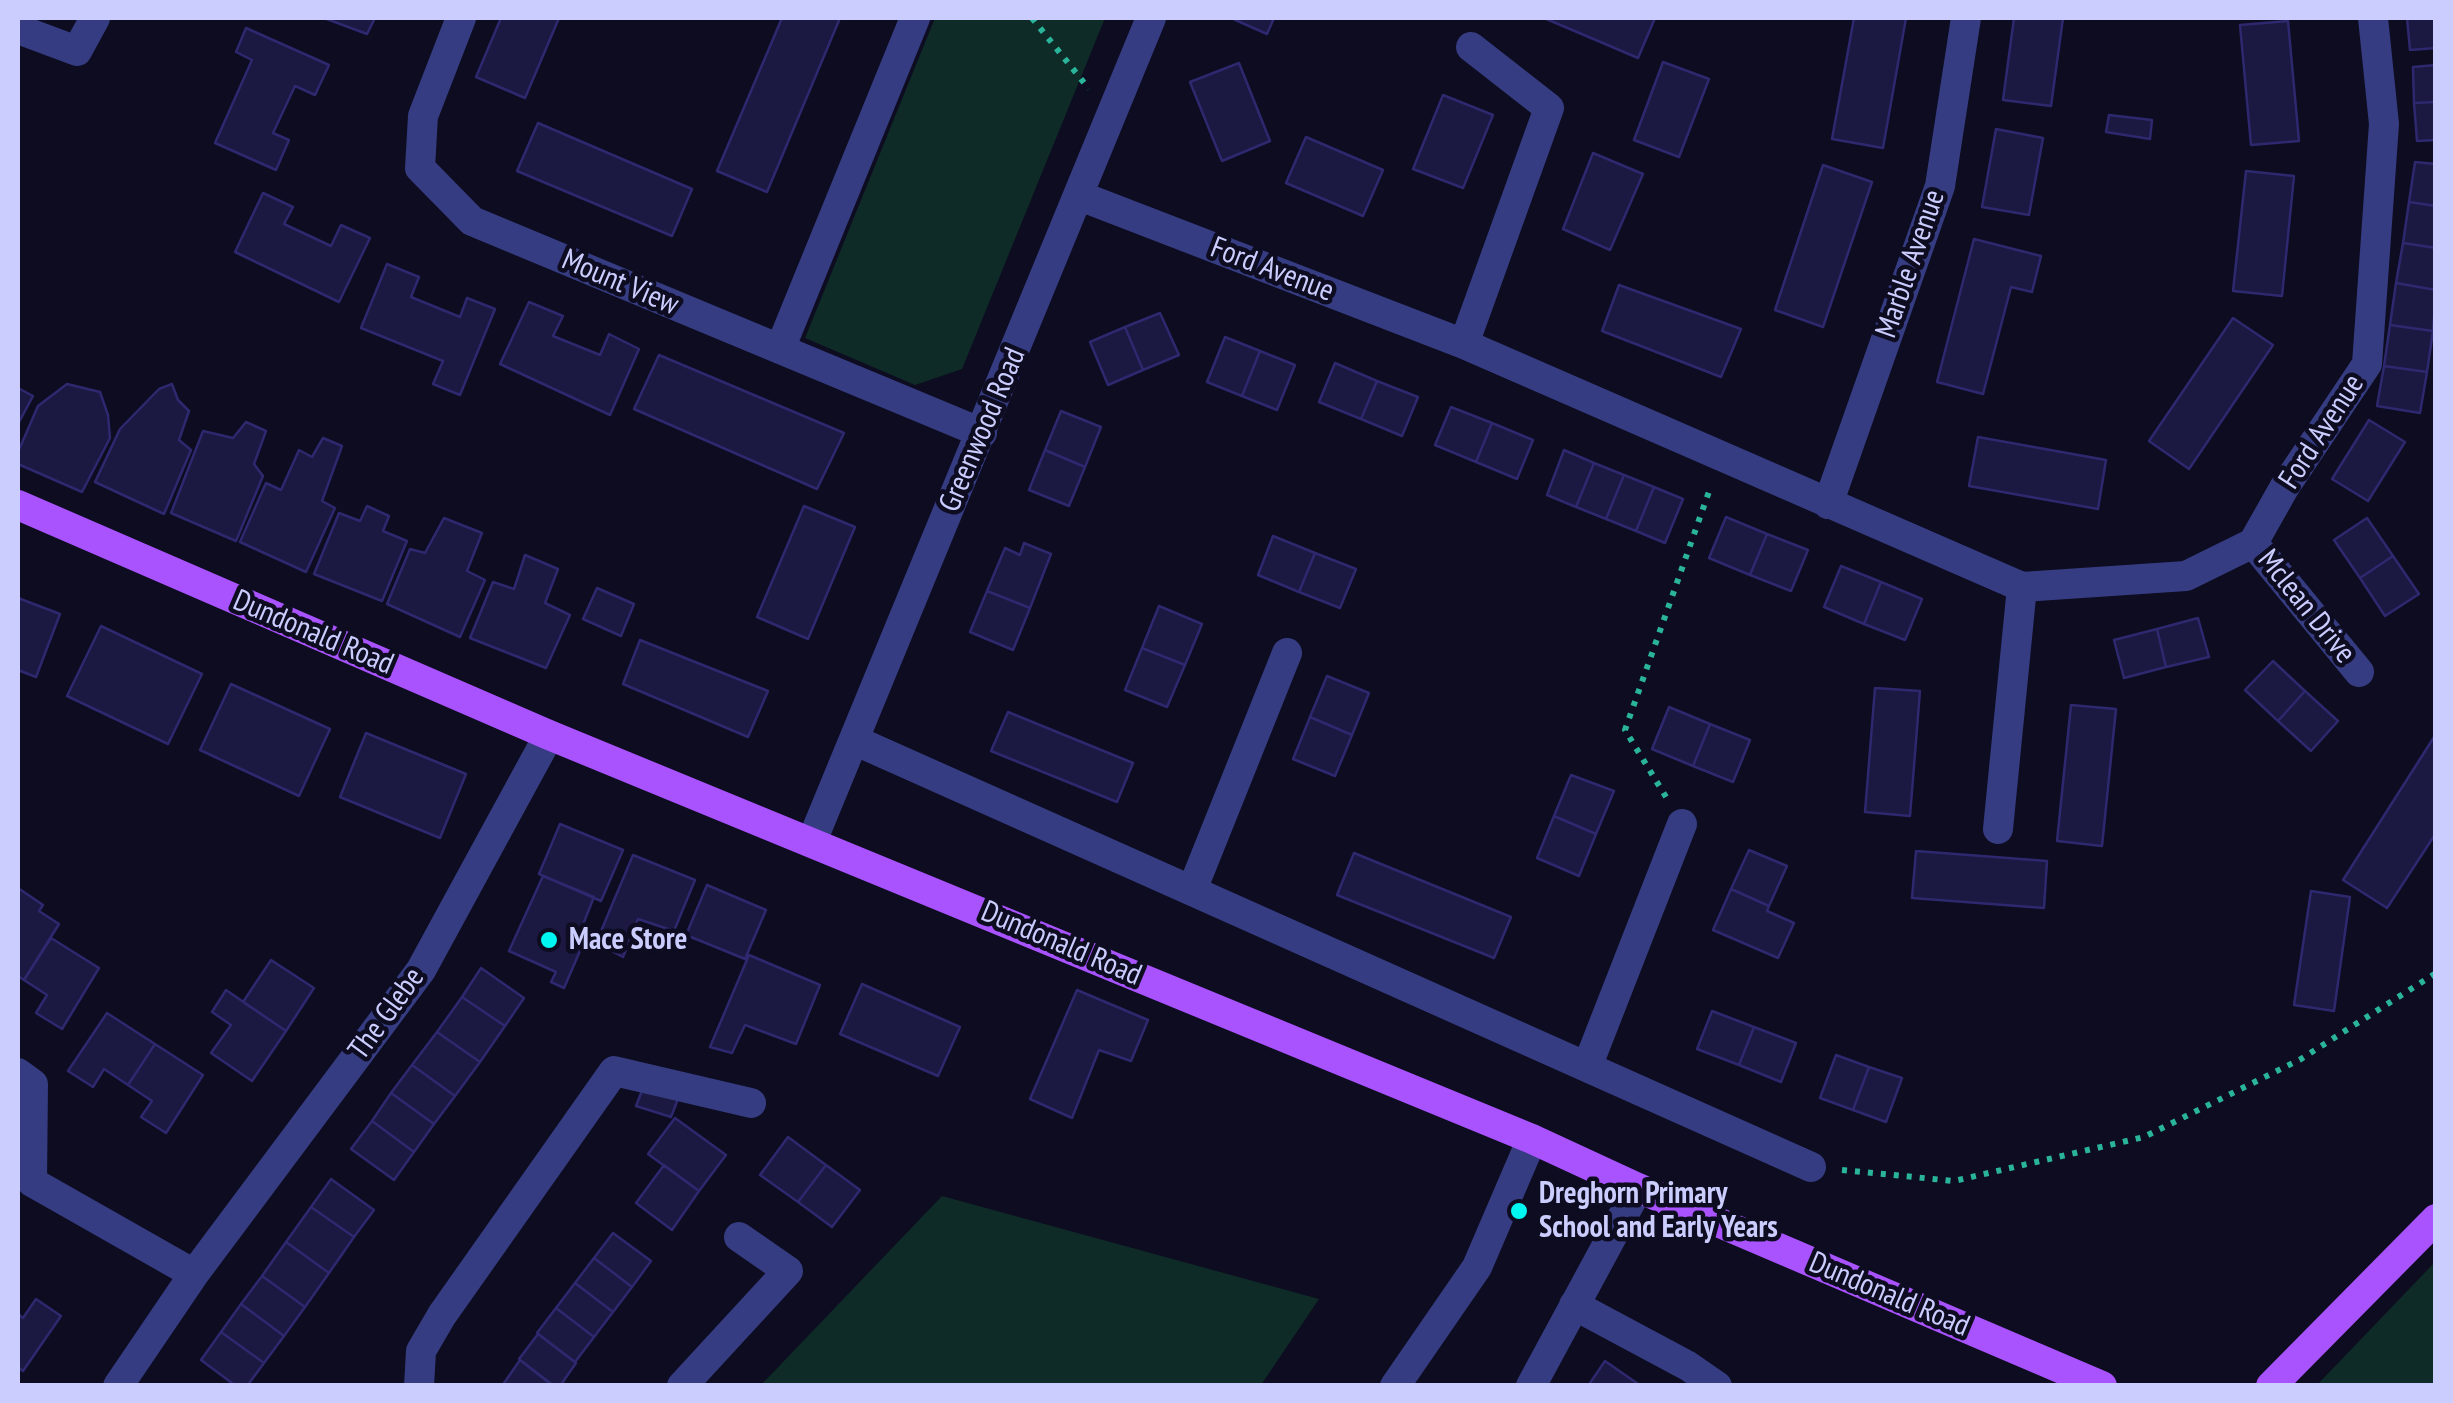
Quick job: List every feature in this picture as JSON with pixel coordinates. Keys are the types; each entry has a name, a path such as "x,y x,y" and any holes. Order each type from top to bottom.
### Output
{"main road":[{"name":"Dundonald Road","path":"18,505 550,735 1532,1139 2102,1386"},
{"path":"2271,1386 2436,1219"}],"street":[{"path":"18,29 78,50 95,18"},
{"name":"Mount View","path":"461,18 423,116 420,168 472,221 982,433"},
{"path":"780,349 915,18"},
{"name":"Greenwood Road","path":"812,841 1151,18"},
{"name":"Marble Avenue","path":"1828,504 1940,186 1966,18"},
{"name":"Ford Avenue","path":"1080,196 1464,344 2022,587 2186,576 2253,543 2284,488 2367,364 2384,124 2372,18"},
{"path":"1464,344 1549,108 1471,47"},
{"name":"Mclean Drive","path":"2253,543 2359,672"},
{"path":"1998,829 2022,587"},
{"path":"1192,890 1288,653"},
{"name":"The Glebe","path":"118,1386 194,1274 421,970 550,735"},
{"path":"854,740 1811,1167"},
{"path":"1587,1066 1682,824"},
{"path":"419,1386 421,1352 442,1315 614,1071 751,1103"},
{"path":"18,1074 33,1084 25,1185 194,1274"},
{"path":"1395,1386 1477,1267 1532,1139"},
{"path":"1530,1386 1638,1188"},
{"path":"682,1386 788,1272 738,1237"},
{"path":"1574,1305 1718,1386"}],"path":[{"path":"1032,18 1111,118"},
{"path":"1682,824 1625,730 1722,458"},
{"path":"1811,1167 1954,1182 2144,1137 2301,1059 2436,973"}],"green space":[{"path":"935,18 1105,18 962,369 915,385 805,338"},
{"path":"942,1196 1319,1299 1261,1385 761,1385"},
{"path":"2435,1262 2435,1385 2317,1385"}],"building":[{"path":"324,18 375,18 367,34"},
{"path":"501,18 559,18 525,98 476,77"},
{"path":"782,18 840,18 767,192 717,171"},
{"path":"1231,18 1274,18 1267,34"},
{"path":"1544,18 1655,18 1638,58"},
{"path":"1854,18 1906,18 1883,148 1832,139"},
{"path":"2014,18 2063,18 2051,106 2003,100"},
{"path":"2407,18 2436,18 2436,48 2410,50"},
{"path":"2288,21 2299,141 2251,145 2240,25"},
{"path":"246,28 329,65 315,95 295,86 273,133 289,140 276,170 215,143 252,60 236,52"},
{"path":"1663,62 1709,79 1679,157 1634,140"},
{"path":"1239,63 1270,141 1222,161 1190,82"},
{"path":"2436,65 2436,102 2414,103 2413,67"},
{"path":"1443,95 1493,115 1463,188 1413,169"},
{"path":"2436,102 2436,140 2417,141 2414,103"},
{"path":"2109,115 2152,120 2150,139 2106,132"},
{"path":"538,123 692,189 672,236 517,171"},
{"path":"1996,129 2043,138 2029,215 1982,207"},
{"path":"1306,137 1383,170 1363,216 1286,183"},
{"path":"1593,153 1643,174 1610,250 1563,229"},
{"path":"2415,162 2436,164 2436,206 2409,202"},
{"path":"1823,165 1872,182 1823,327 1775,310"},
{"path":"2246,171 2294,176 2282,296 2233,291"},
{"path":"263,193 293,207 284,224 331,246 341,225 370,238 339,302 235,252"},
{"path":"2409,202 2436,206 2436,248 2403,243"},
{"path":"1974,239 2041,256 2032,292 2011,287 1983,394 1937,382"},
{"path":"2403,243 2436,248 2436,290 2396,283"},
{"path":"387,264 419,277 411,297 460,317 467,298 495,309 460,395 433,384 443,361 361,328"},
{"path":"2396,283 2436,290 2433,331 2390,325"},
{"path":"1619,285 1741,329 1721,377 1602,331"},
{"path":"529,302 563,316 553,336 600,355 609,334 639,349 610,415 500,364"},
{"path":"1160,313 1179,355 1143,370 1125,327"},
{"path":"2233,318 2273,345 2189,469 2149,441"},
{"path":"2390,325 2433,331 2427,372 2384,366"},
{"path":"1125,327 1143,370 1108,385 1090,342"},
{"path":"1225,337 1260,351 1242,396 1207,382"},
{"path":"1260,351 1295,365 1277,410 1242,396"},
{"path":"659,355 844,433 817,489 634,409"},
{"path":"1335,363 1377,381 1361,419 1319,402"},
{"path":"2384,366 2427,372 2420,413 2377,406"},
{"path":"1377,381 1418,397 1402,436 1361,419"},
{"path":"67,384 100,392 108,415 110,438 82,492 18,464 18,452 38,406"},
{"path":"172,384 178,400 189,411 179,440 191,450 164,514 95,482 120,429 159,389"},
{"path":"18,388 33,396 18,424"},
{"path":"1451,407 1492,423 1476,462 1435,445"},
{"path":"1061,411 1101,427 1085,467 1045,450"},
{"path":"2369,420 2405,442 2368,501 2332,479"},
{"path":"246,422 266,431 254,464 263,476 236,541 171,513 203,431 233,438"},
{"path":"1492,423 1533,440 1517,479 1476,462"},
{"path":"1978,437 2106,460 2098,509 1969,486"},
{"path":"323,438 342,446 322,501 335,508 306,572 240,542 266,483 281,490 299,450 312,457"},
{"path":"1045,450 1085,467 1069,506 1029,490"},
{"path":"1564,450 1594,463 1576,507 1547,495"},
{"path":"1594,463 1624,475 1606,519 1576,507"},
{"path":"1624,475 1654,487 1636,531 1606,519"},
{"path":"1654,487 1683,499 1665,543 1636,531"},
{"path":"367,506 389,516 383,531 407,541 382,601 314,574 339,513 360,521"},
{"path":"804,506 855,527 808,639 757,617"},
{"path":"1726,517 1767,534 1750,575 1709,558"},
{"path":"444,518 482,533 467,571 485,580 460,637 387,604 410,549 425,553"},
{"path":"2367,518 2393,556 2360,578 2334,540"},
{"path":"1767,534 1808,550 1791,591 1750,575"},
{"path":"1273,536 1315,553 1299,592 1258,575"},
{"path":"1024,543 1051,554 1030,608 987,591 1005,548 1020,555"},
{"path":"1315,553 1356,569 1340,608 1299,592"},
{"path":"525,555 558,569 545,603 570,615 546,668 470,638 493,582 514,589"},
{"path":"2393,556 2419,594 2385,616 2360,578"},
{"path":"1841,566 1881,582 1864,624 1824,607"},
{"path":"1881,582 1922,599 1905,640 1864,624"},
{"path":"597,588 634,604 621,636 583,619"},
{"path":"987,591 1030,608 1013,650 970,632"},
{"path":"18,598 60,614 36,677 18,670"},
{"path":"1159,606 1202,624 1185,665 1142,648"},
{"path":"2198,618 2209,657 2166,667 2157,629"},
{"path":"101,626 202,674 168,744 67,696"},
{"path":"2157,629 2166,667 2124,678 2114,640"},
{"path":"640,640 768,691 748,737 623,684"},
{"path":"1142,648 1185,665 1167,707 1125,690"},
{"path":"2273,661 2305,691 2278,721 2245,690"},
{"path":"1327,676 1369,693 1352,735 1310,717"},
{"path":"231,684 330,729 299,796 200,750"},
{"path":"1875,688 1920,691 1910,816 1865,812"},
{"path":"2305,691 2338,721 2311,751 2278,721"},
{"path":"2071,705 2116,709 2102,846 2057,841"},
{"path":"1669,707 1710,724 1693,766 1652,749"},
{"path":"1008,712 1133,763 1117,802 991,751"},
{"path":"1310,717 1352,735 1335,776 1293,759"},
{"path":"1710,724 1750,740 1733,782 1693,766"},
{"path":"366,733 466,774 440,838 340,797"},
{"path":"2436,734 2436,833 2387,908 2343,880"},
{"path":"1571,775 1614,791 1596,834 1554,816"},
{"path":"1554,816 1596,834 1579,876 1537,858"},
{"path":"560,824 623,850 601,901 539,874"},
{"path":"1749,850 1787,866 1769,906 1731,889"},
{"path":"1916,851 2047,861 2044,908 1912,898"},
{"path":"1354,853 1511,917 1494,958 1337,895"},
{"path":"633,855 695,880 674,931 638,919 623,957 596,943"},
{"name":"Mace Store","path":"543,876 594,897 582,927 589,930 564,988 551,982 556,972 509,951"},
{"path":"707,885 766,910 745,959 686,935"},
{"path":"18,888 43,905 39,911 59,924 24,980 18,976"},
{"path":"1731,889 1769,906 1767,911 1794,923 1778,958 1713,930"},
{"path":"2311,891 2350,897 2334,1011 2294,1005"},
{"path":"51,938 99,968 62,1029 36,1013 47,995 24,980"},
{"path":"749,955 820,985 796,1044 745,1025 732,1053 710,1047"},
{"path":"271,960 314,988 286,1031 243,1002"},
{"path":"481,968 524,998 505,1026 462,997"},
{"path":"862,984 960,1027 938,1076 840,1034"},
{"path":"226,990 286,1031 252,1081 211,1053 231,1025 212,1012"},
{"path":"1077,990 1148,1020 1131,1061 1099,1050 1072,1118 1030,1099"},
{"path":"462,997 505,1026 480,1062 437,1032"},
{"path":"1712,1011 1754,1027 1739,1065 1697,1049"},
{"path":"107,1013 155,1044 128,1085 104,1069 93,1087 68,1071"},
{"path":"1754,1027 1796,1043 1781,1082 1739,1065"},
{"path":"437,1032 480,1062 455,1096 412,1065"},
{"path":"155,1044 203,1075 166,1133 141,1117 152,1101 128,1085"},
{"path":"1836,1055 1869,1067 1853,1110 1820,1098"},
{"path":"412,1065 455,1096 434,1124 391,1093"},
{"path":"1869,1067 1902,1078 1886,1122 1853,1110"},
{"path":"643,1088 678,1099 671,1117 636,1106"},
{"path":"391,1093 434,1124 414,1152 372,1121"},
{"path":"675,1118 726,1155 699,1191 648,1154"},
{"path":"372,1121 414,1152 394,1180 351,1149"},
{"path":"788,1137 826,1165 798,1202 760,1175"},
{"path":"664,1165 699,1191 672,1230 636,1203"},
{"path":"826,1165 860,1190 832,1227 798,1202"},
{"path":"331,1179 374,1210 354,1237 311,1207"},
{"path":"311,1207 354,1237 329,1273 286,1242"},
{"path":"613,1233 651,1261 632,1287 594,1258"},
{"path":"286,1242 329,1273 305,1307 262,1276"},
{"path":"594,1258 632,1287 613,1312 575,1283"},
{"path":"262,1276 305,1307 284,1336 241,1304"},
{"path":"575,1283 613,1312 594,1337 556,1308"},
{"path":"36,1299 61,1316 23,1371 18,1367 18,1314 23,1318"},
{"path":"241,1304 284,1336 264,1363 221,1332"},
{"path":"556,1308 594,1337 575,1362 537,1333"},
{"path":"221,1332 264,1363 247,1386 236,1386 201,1360"},
{"path":"538,1334 576,1363 560,1386 554,1386 519,1359"},
{"path":"520,1360 553,1386 502,1386"},
{"path":"1605,1361 1641,1386 1588,1386"}],"place":[{"name":"Mace Store","path":"549,940"},
{"name":"Dreghorn Primary School and Early Years","path":"1519,1211"}]}
